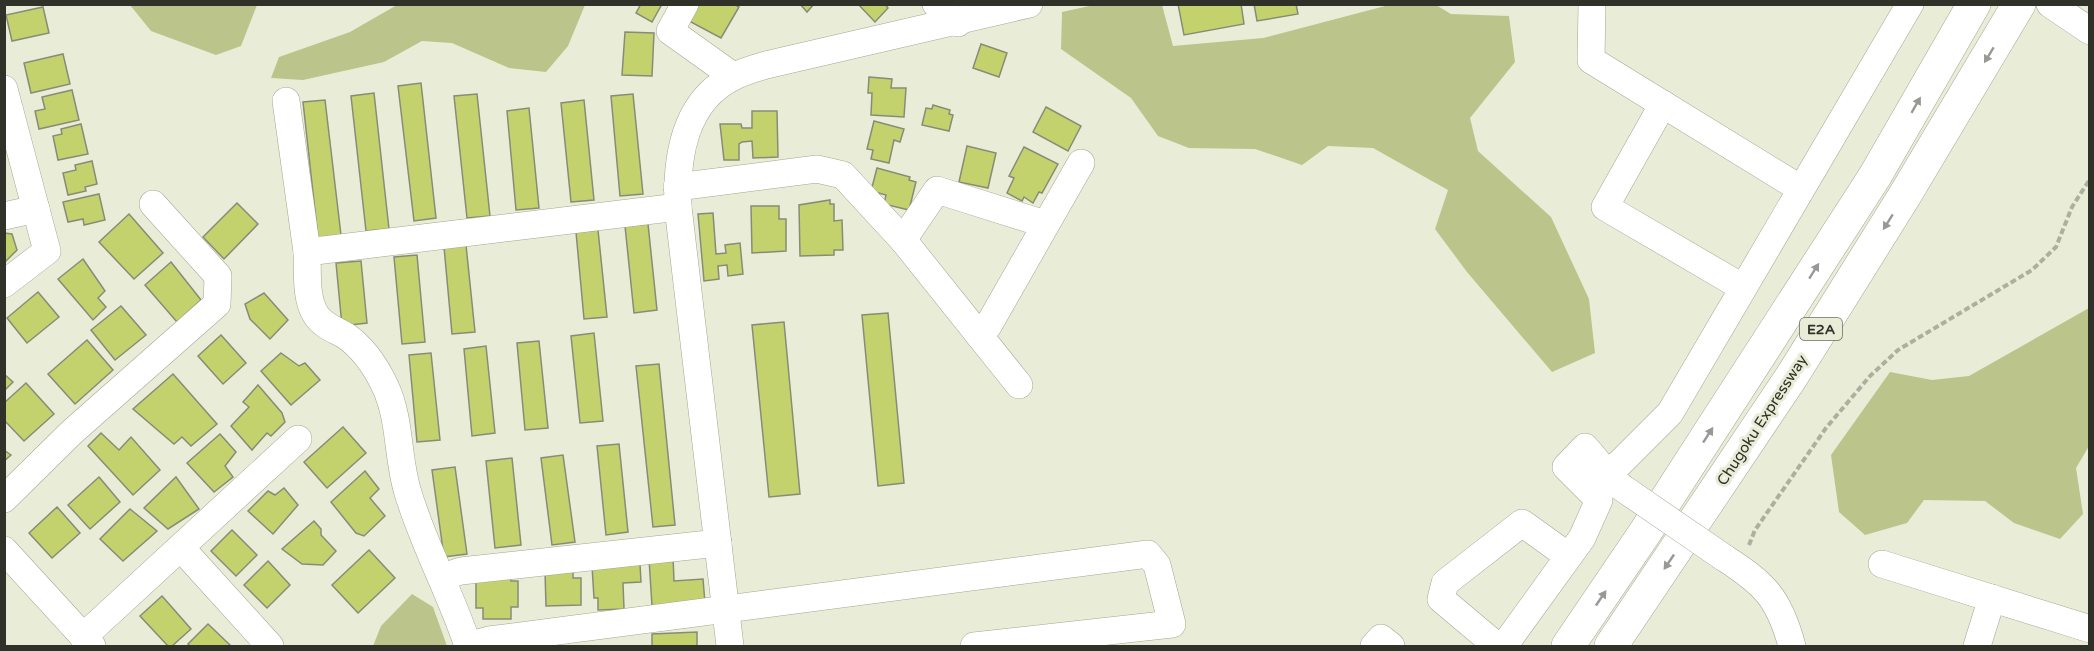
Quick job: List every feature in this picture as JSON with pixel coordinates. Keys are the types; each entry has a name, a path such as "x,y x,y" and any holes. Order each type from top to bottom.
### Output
{"highway":[{"name":"E2A","path":"1568,646 1686,470 1869,185 1974,4"},
{"name":"Chugoku Expressway","path":"1611,646 1792,376 1905,195 2019,4"}],"street":[{"path":"684,4 670,31 733,76"},
{"path":"936,4 958,23"},
{"path":"730,646 677,197 678,156 689,123 703,101 733,76 766,65 958,23 1029,4"},
{"path":"1592,4 1591,60 1801,189"},
{"path":"1613,479 1620,463 1670,413 1910,4"},
{"path":"2052,6 2084,19"},
{"path":"4,89 10,133 36,209 47,251 4,284"},
{"path":"286,101 307,252 310,300 316,316 329,328 346,336 368,356 385,387 397,423 406,487 419,531 442,577 467,646 489,640 1148,554 1157,565 1172,624 974,646"},
{"path":"1663,104 1605,207 1742,287"},
{"path":"979,334 988,326 1081,163"},
{"path":"307,252 677,197 817,169 843,175 903,240 1019,385"},
{"path":"903,240 937,190 1046,224"},
{"path":"4,499 72,432 217,304 218,276 153,204"},
{"path":"4,216 36,209"},
{"path":"4,550 87,642 298,439"},
{"path":"1504,646 1582,538 1599,500 1566,467 1586,447 1613,479 1763,585 1784,618 1792,646"},
{"path":"1497,646 1441,599 1445,583 1522,523 1568,556"},
{"path":"442,577 461,571 718,543"},
{"path":"182,549 270,646"},
{"path":"1882,564 2090,629"},
{"path":"1977,646 1992,598"},
{"path":"1374,646 1381,638 1391,646"}],"path":[{"path":"1731,562 1826,428 1870,376 1898,350 2032,270 2056,247 2073,207 2090,178"}],"green space":[{"path":"130,5 257,5 241,46 216,55 151,31"},
{"path":"397,5 585,5 568,46 546,72 509,68 452,43 422,41 384,62 303,80 271,78 279,57 350,32"},
{"path":"1094,5 1162,5 1173,46 1263,38 1389,5 1436,5 1451,14 1509,16 1515,62 1470,118 1478,151 1551,217 1589,299 1595,353 1552,372 1467,272 1435,229 1448,190 1373,148 1328,146 1302,165 1255,149 1189,148 1158,136 1131,98 1061,49 1062,12"},
{"path":"2089,308 2089,446 2076,468 2083,514 2060,539 2014,523 1985,501 1924,500 1907,523 1865,535 1839,512 1831,455 1890,372 1932,380 1969,376"},
{"path":"412,594 433,607 447,646 373,646 381,626"}],"building":[{"path":"641,4 662,4 652,22 636,13"},
{"path":"698,4 734,4 739,7 721,38 689,21"},
{"path":"800,4 814,4 807,12"},
{"path":"858,4 885,4 888,8 875,22"},
{"path":"1178,4 1241,4 1244,24 1184,35"},
{"path":"1254,4 1296,4 1298,14 1257,21"},
{"path":"43,7 49,33 12,41 6,15"},
{"path":"625,32 654,33 652,76 622,75"},
{"path":"981,44 1007,53 999,77 973,68"},
{"path":"63,54 70,84 31,93 24,63"},
{"path":"869,77 892,79 891,88 906,88 904,117 871,115 872,93 868,93"},
{"path":"421,83 436,218 414,221 398,86"},
{"path":"72,90 79,120 39,129 35,111 45,109 42,97"},
{"path":"374,93 389,229 366,231 351,96"},
{"path":"477,94 490,216 467,218 454,96"},
{"path":"633,94 643,194 620,196 611,96"},
{"path":"325,100 341,235 318,238 303,102"},
{"path":"584,100 594,200 571,202 561,103"},
{"path":"933,105 950,110 949,114 953,115 949,131 922,125 926,108 932,109"},
{"path":"1046,107 1081,126 1068,151 1033,132"},
{"path":"529,108 539,208 516,210 507,111"},
{"path":"752,111 777,111 778,157 753,158 752,141 739,144 739,160 724,160 720,124 741,124 742,128 752,128"},
{"path":"874,121 904,129 900,142 894,140 889,163 871,159 873,150 867,149"},
{"path":"81,124 88,154 58,160 53,136 62,134 61,129"},
{"path":"967,146 996,153 988,188 959,182"},
{"path":"1024,147 1058,164 1042,193 1039,192 1033,203 1024,197 1022,201 1007,193 1014,178 1009,176"},
{"path":"92,161 97,184 85,187 86,191 68,195 63,173 76,170 75,165"},
{"path":"877,168 910,177 909,180 916,182 909,210 884,204 886,195 871,191"},
{"path":"99,194 105,220 84,225 83,219 68,222 63,202"},
{"path":"830,200 830,204 834,204 834,221 842,220 843,250 834,250 834,255 800,256 799,205"},
{"path":"237,203 258,224 224,259 203,237"},
{"path":"751,206 779,206 779,219 786,219 786,251 752,253"},
{"path":"713,213 716,254 726,253 725,245 740,243 743,274 728,276 727,265 718,266 719,279 704,281 698,214"},
{"path":"129,214 163,253 134,279 99,242"},
{"path":"648,224 657,310 634,313 625,226"},
{"path":"598,230 607,317 584,319 576,232"},
{"path":"4,233 12,234 17,250 4,263"},
{"path":"466,245 475,332 452,334 444,247"},
{"path":"417,255 425,342 402,344 394,257"},
{"path":"83,259 105,291 98,298 106,307 93,320 58,279"},
{"path":"361,261 367,323 342,326 336,263"},
{"path":"171,262 201,300 177,322 145,285"},
{"path":"38,292 59,317 27,343 7,318"},
{"path":"264,293 288,320 270,339 250,319 245,304"},
{"path":"121,306 146,335 115,360 91,330"},
{"path":"888,313 904,483 878,486 862,315"},
{"path":"784,322 800,494 769,497 752,325"},
{"path":"594,333 603,421 580,423 571,336"},
{"path":"221,335 246,363 223,384 198,356"},
{"path":"87,340 113,370 75,404 48,374"},
{"path":"539,341 548,428 525,430 517,343"},
{"path":"486,346 495,433 472,436 464,349"},
{"path":"281,353 299,366 305,363 320,380 291,405 261,371"},
{"path":"431,353 440,440 417,442 409,355"},
{"path":"659,364 675,525 653,527 636,366"},
{"path":"4,374 13,382 4,391"},
{"path":"173,374 217,424 191,446 182,437 174,444 133,409"},
{"path":"26,383 54,414 24,441 4,420 4,403"},
{"path":"258,385 282,413 285,422 271,436 267,433 252,450 231,426 249,407 243,402"},
{"path":"343,427 366,453 327,488 304,462"},
{"path":"101,433 119,450 131,437 160,470 133,495 88,446"},
{"path":"220,434 236,452 225,466 233,477 214,492 187,463"},
{"path":"619,444 628,532 606,535 597,446"},
{"path":"4,450 11,455 4,461"},
{"path":"563,455 575,542 552,545 541,458"},
{"path":"512,458 521,545 495,548 486,461"},
{"path":"455,467 467,554 444,557 432,470"},
{"path":"365,471 379,489 370,498 385,516 364,536 356,533 331,502"},
{"path":"99,477 120,502 90,529 68,505"},
{"path":"176,477 199,509 168,529 144,508"},
{"path":"284,488 298,505 273,534 248,511 268,491 275,495"},
{"path":"57,507 80,533 52,558 29,533"},
{"path":"130,509 157,531 123,561 100,539"},
{"path":"314,521 321,529 321,535 336,551 323,565 302,564 282,549"},
{"path":"232,530 257,555 236,576 211,551"},
{"path":"369,550 395,578 358,613 332,585"},
{"path":"673,557 674,581 703,579 705,603 652,606 649,559"},
{"path":"268,561 290,585 267,608 244,585"},
{"path":"640,564 641,582 623,583 624,609 598,610 598,598 594,598 592,566"},
{"path":"573,571 573,578 581,578 581,605 546,606 545,572"},
{"path":"510,578 511,581 518,581 518,607 511,607 511,619 483,619 483,608 476,608 476,581"},
{"path":"162,596 191,629 172,646 168,646 140,616"},
{"path":"208,624 231,646 190,646 188,644"},
{"path":"697,632 697,646 652,646 652,634"}]}
